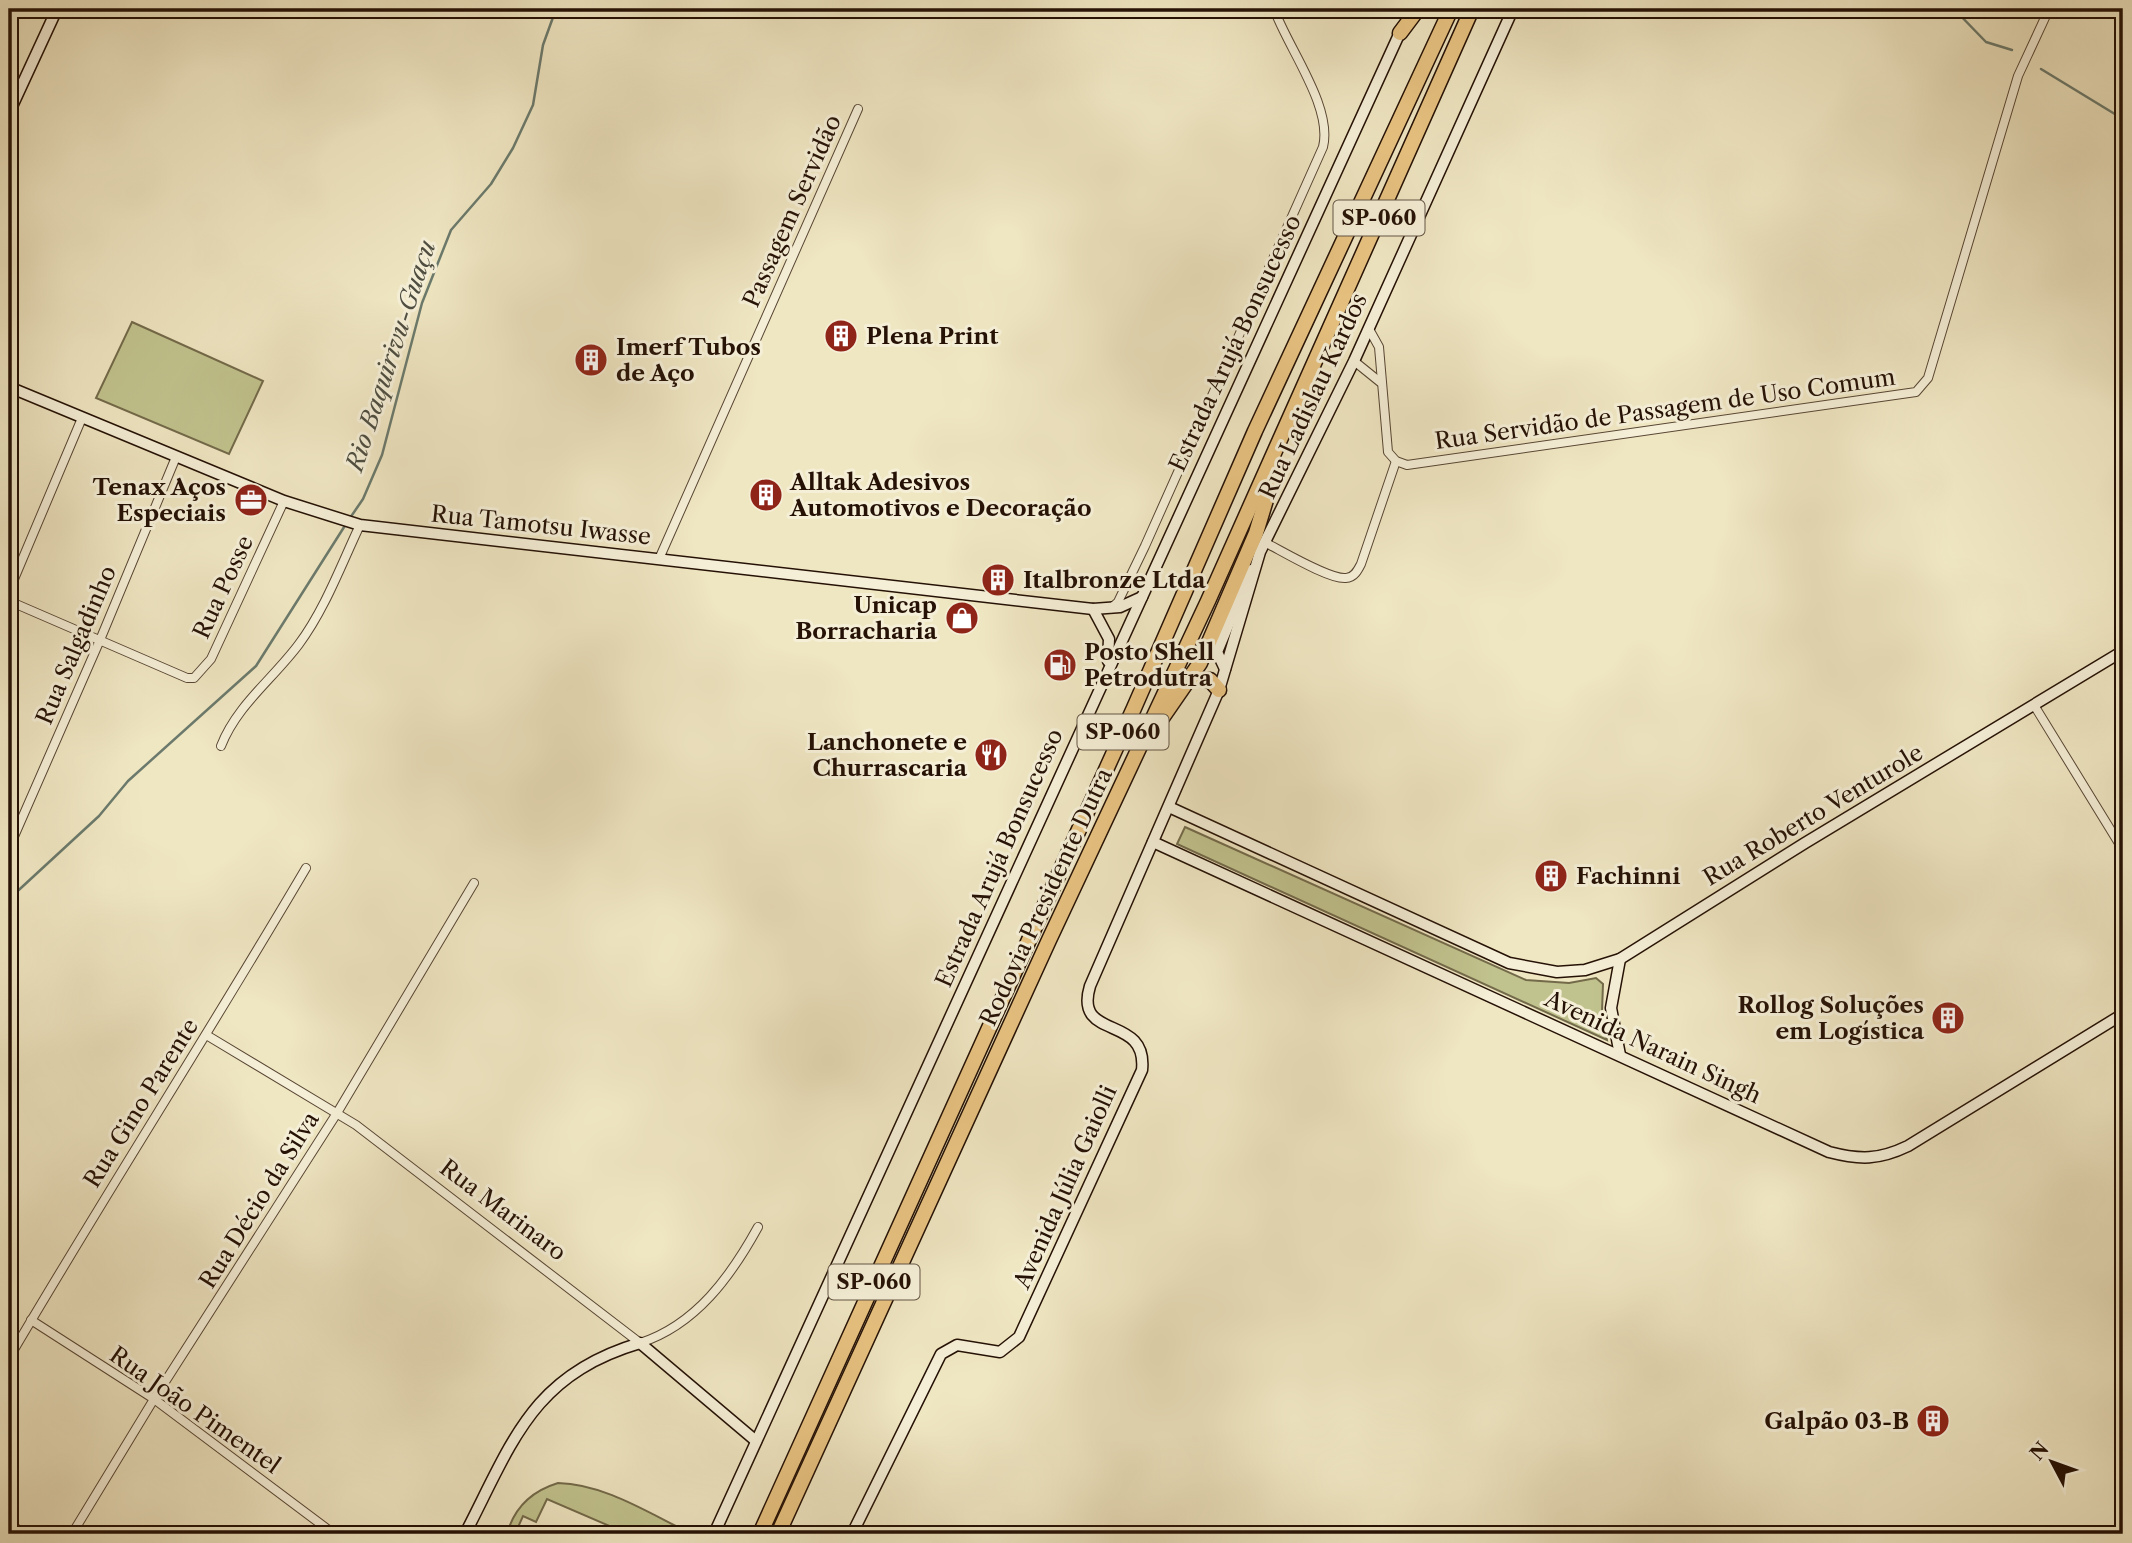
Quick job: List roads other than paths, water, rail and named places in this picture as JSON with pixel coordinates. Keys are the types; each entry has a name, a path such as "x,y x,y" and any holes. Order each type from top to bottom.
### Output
{"highway":[{"path":"1399,33 1418,9"},
{"name":"Rodovia Presidente Dutra","path":"760,1534 1134,708 1255,432 1451,9"},
{"name":"Rodovia Presidente Dutra","path":"778,1534 1049,940 1138,756 1472,9"},
{"path":"1138,756 1200,663 1264,510 1286,428"},
{"path":"1263,548 1264,510"},
{"path":"1189,680 1210,680 1219,690"}],"street":[{"path":"9,113 57,9"},
{"path":"1111,608 1118,602 1145,546 1323,147 1326,133 1321,113 1274,9"},
{"name":"Estrada Arujá Bonsucesso","path":"714,1534 1410,9"},
{"name":"Rua Ladislau Kardos","path":"1219,690 1225,669 1217,652 1243,585 1369,329 1513,9"},
{"name":"Rua Servidão de Passagem de Uso Comum","path":"1396,461 1413,465 1916,392 1928,378 2003,125 2029,52 2049,9"},
{"name":"Passagem Servidão","path":"659,559 858,109"},
{"path":"1263,548 1347,579 1353,576 1361,564 1396,461 1386,446 1380,382 1380,347 1369,329"},
{"path":"1354,361 1380,382"},
{"name":"Rua Tamotsu Iwasse","path":"9,387 284,501 359,525 1093,609 1111,608 1142,597"},
{"path":"9,591 82,418"},
{"name":"Rua Salgadinho","path":"9,848 176,457"},
{"name":"Rua Posse","path":"100,640 187,678 200,675 211,659 284,501"},
{"path":"221,746 232,721 299,644 311,625 359,525"},
{"path":"9,601 100,640"},
{"path":"1093,609 1109,639 1109,665"},
{"name":"Rua Roberto Venturole","path":"1169,807 1510,963 1558,972 1585,970 1620,960 1805,843 2123,651"},
{"path":"1169,807 1219,690"},
{"path":"2034,705 2123,850"},
{"name":"Avenida Júlia Gaiolli","path":"852,1534 941,1354 957,1345 1000,1352 1019,1337 1142,1070 1142,1048 1128,1035 1094,1017 1088,1003 1088,994 1169,807"},
{"name":"Avenida Narain Singh","path":"1153,842 1829,1152 1870,1159 1888,1156 2123,1014"},
{"name":"Rua Gino Parente","path":"9,1358 119,1173 208,1036 306,868"},
{"name":"Rua Décio da Silva","path":"72,1534 153,1399 337,1113 474,883"},
{"path":"1620,960 1611,1007 1620,1055"},
{"name":"Rua Marinaro","path":"208,1036 337,1113 640,1343 756,1441"},
{"path":"466,1534 519,1431 563,1378 587,1362 640,1343 677,1325 730,1274 758,1227"},
{"name":"Rua João Pimentel","path":"31,1320 153,1399 334,1534"},
{"path":"9,1522 24,1534"}],"waterway":[{"name":"Rio Baquirivu-Guaçu","path":"350,518 363,499 382,455 422,303 451,230 491,184 513,148 533,105 543,45 556,9"},
{"path":"1954,9 1986,42 2012,50"},
{"path":"2041,69 2123,119"},
{"name":"Rio Baquirivu-Guaçu","path":"9,899 99,816 128,781 256,666 346,524"}],"place":[{"name":"Plena Print","path":"841,336"},
{"name":"Imerf Tubos de Aço","path":"591,360"},
{"name":"Alltak Adesivos Automotivos e Decoração","path":"766,495"},
{"name":"Tenax Aços Especiais","path":"251,500"},
{"name":"Italbronze Ltda","path":"998,580"},
{"name":"Unicap Borracharia","path":"962,618"},
{"name":"Posto Shell Petrodutra","path":"1060,665"},
{"name":"Lanchonete e Churrascaria","path":"991,755"},
{"name":"Fachinni","path":"1551,876"},
{"name":"Rollog Soluções em Logística","path":"1948,1018"},
{"name":"Galpão 03-B","path":"1933,1421"}]}
